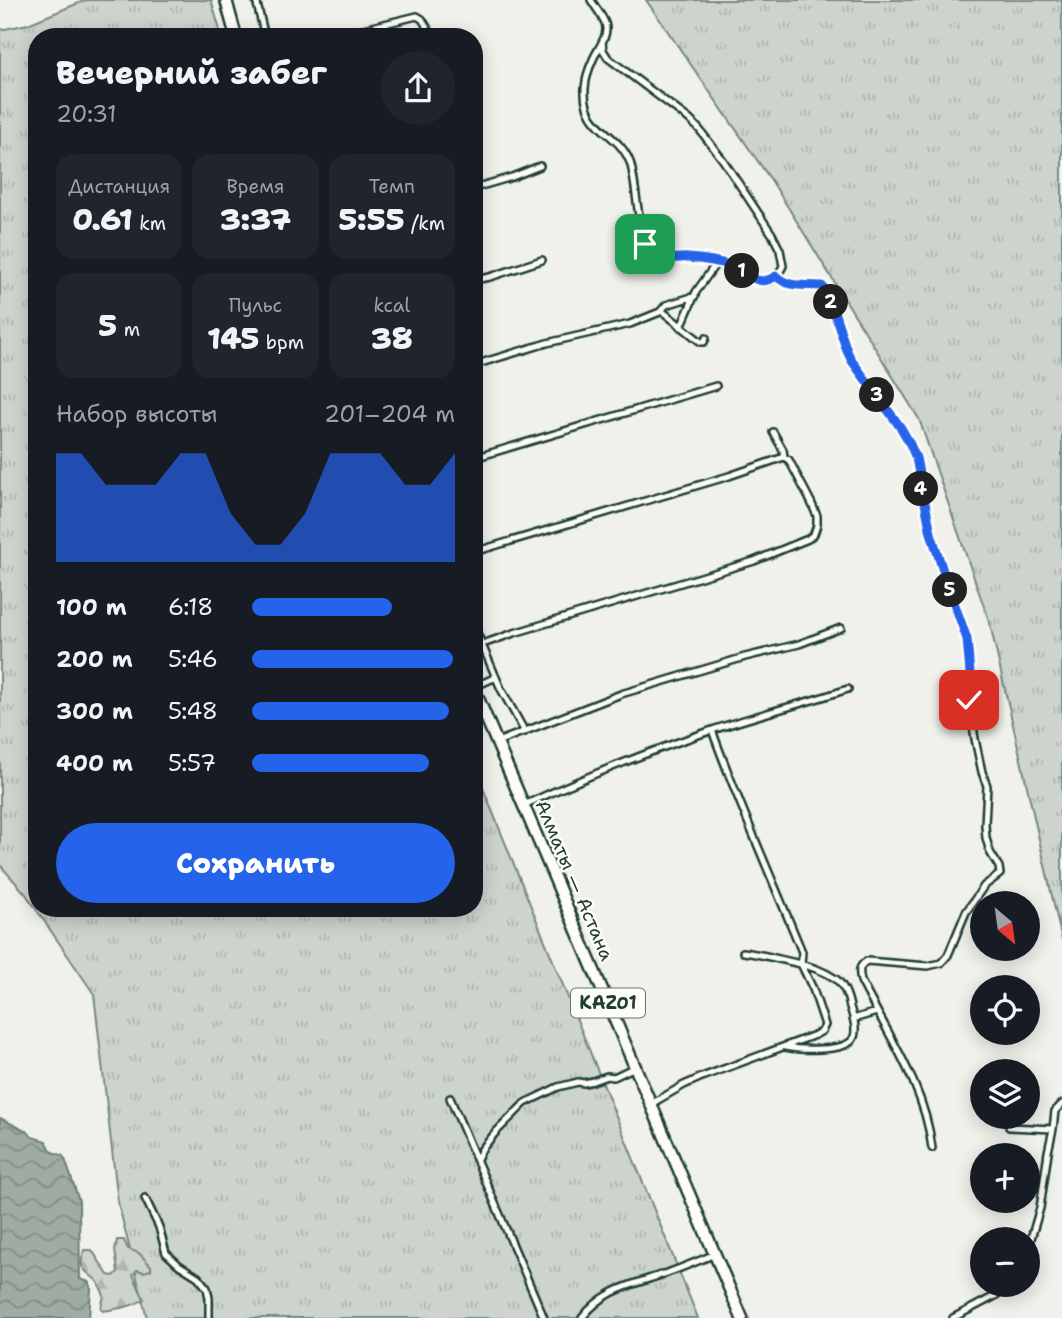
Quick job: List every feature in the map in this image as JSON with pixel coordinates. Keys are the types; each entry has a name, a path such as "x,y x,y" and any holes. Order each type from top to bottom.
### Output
{"highway":[{"path":"226,0 234,28"},
{"name":"Алматы — Астана","path":"483,709 742,1318"}],"street":[{"path":"256,0 263,28"},
{"path":"591,0 605,23 606,32 586,76 585,100 593,121 629,161 646,248 653,256 660,258 686,258 733,266 757,281 769,281 776,276 783,260 776,242 713,146 689,119 608,58 602,42"},
{"path":"367,28 417,16 428,28"},
{"path":"483,185 540,166"},
{"path":"483,278 542,260"},
{"path":"681,327 695,296 717,262"},
{"path":"776,276 792,286 817,285 825,289 852,361 909,442 916,458 931,533 967,639 971,685 969,700 975,739 987,786 986,838 1000,871 999,877 982,889 966,912 948,955 941,963 928,966 867,961 860,966 859,975 911,1077 931,1134 932,1147"},
{"path":"483,362 547,343 621,327 662,311 666,305 695,296"},
{"path":"662,311 701,342 706,338"},
{"path":"483,455 716,386"},
{"path":"773,432 785,454 784,457"},
{"path":"483,549 784,457"},
{"path":"525,732 500,688 483,643 754,561 808,539 814,534 817,516 789,460 784,457"},
{"path":"497,742 621,694 745,657 800,644 841,628"},
{"path":"483,684 496,677"},
{"path":"524,805 610,766 712,730 848,689"},
{"path":"651,1104 702,1077 818,1034 825,1024 801,964 802,952 738,802 712,730"},
{"path":"743,952 813,967 837,980 847,994 854,1038 846,1045 804,1049 786,1047"},
{"path":"853,1019 877,1012"},
{"path":"477,1159 496,1132 525,1103 558,1087 607,1076 614,1077 635,1067"},
{"path":"450,1098 544,1318"},
{"path":"1034,1227 1040,1208 1055,1111 1062,1104"},
{"path":"1040,1129 1054,1129"},
{"path":"145,1198 159,1227 166,1254 198,1277 206,1288 209,1318"},
{"path":"582,1318 595,1303 615,1290 715,1254"},
{"path":"953,1318 993,1297"}],"green space":[{"path":"86,0 211,0 219,28 28,28 28,897 0,865 0,30 28,24"},
{"path":"646,0 1062,0 1062,940 990,624 919,419 773,183"},
{"path":"483,788 698,1318 147,1318 118,1202 94,994 41,917 483,917"},
{"path":"117,1240 124,1240 128,1249 139,1253 151,1266 151,1270 137,1270 133,1275 144,1299 130,1306 103,1311 101,1308 104,1296 101,1288 82,1265 84,1250 92,1250 108,1275 114,1276 118,1272 115,1250"}],"water":[{"path":"0,1118 28,1132 32,1137 46,1141 52,1152 65,1159 79,1201 80,1279 89,1282 91,1289 89,1318 0,1318"}],"route":[{"path":"645,244 653,256 660,258 717,262 733,266 757,281 769,281 776,276 792,286 822,286 828,293 852,361 901,428 916,458 931,533 967,639 971,685 969,700"}]}
